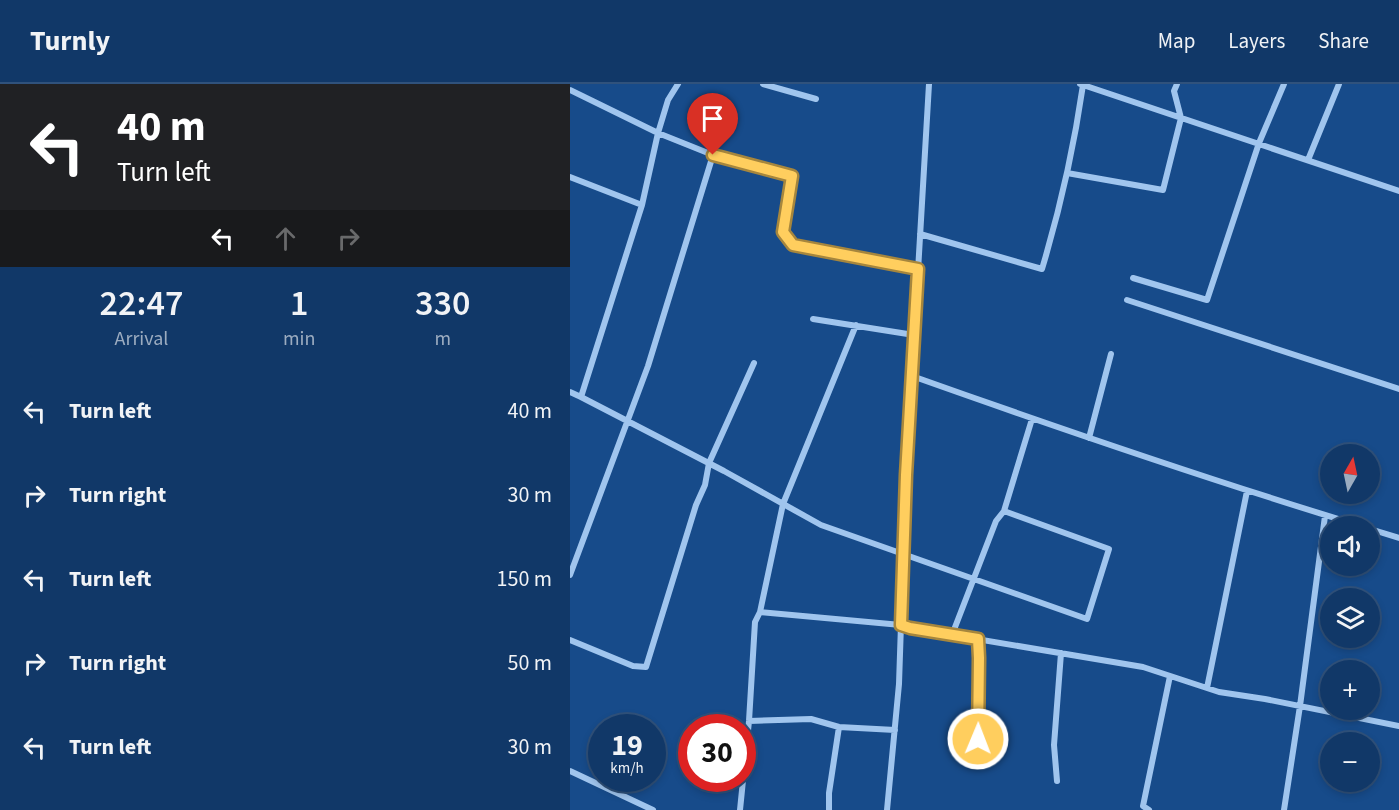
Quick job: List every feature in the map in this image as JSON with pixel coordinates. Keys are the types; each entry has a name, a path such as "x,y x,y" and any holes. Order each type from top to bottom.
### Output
{"street":[{"path":"581,397 642,205 668,100 678,84"},
{"path":"763,84 816,99"},
{"path":"887,810 899,684 906,475 929,84"},
{"path":"1067,173 1163,190 1181,118 1174,91 1177,84"},
{"path":"1132,278 1207,300 1259,144 1284,84"},
{"path":"1308,160 1339,84"},
{"path":"920,234 1042,269 1056,223 1067,173 1081,85 1399,190"},
{"path":"570,90 658,133 713,155 792,176 783,232 793,245 918,269"},
{"path":"570,575 648,366 713,155"},
{"path":"570,177 642,205"},
{"path":"1126,300 1399,389"},
{"path":"813,319 914,335"},
{"path":"749,714 755,622 760,612 783,504 856,325"},
{"path":"1089,438 1111,354"},
{"path":"570,640 633,666 646,667 696,505 705,485 709,463 754,363"},
{"path":"912,376 1032,419 1325,516"},
{"path":"570,392 709,463 821,525 1087,619 1109,549 1004,511"},
{"path":"952,635 996,521 1004,511 1032,419"},
{"path":"1207,688 1247,491"},
{"path":"1380,532 1399,538"},
{"path":"1284,810 1320,554"},
{"path":"760,612 901,625 1143,667 1219,692 1399,726"},
{"path":"978,639 978,739"},
{"path":"1057,781 1054,745 1061,653"},
{"path":"1149,810 1143,806 1170,676"},
{"path":"756,721 811,719 839,728 895,730"},
{"path":"829,810 829,793 839,728"},
{"path":"570,771 654,810"},
{"path":"740,810 742,792"}],"route":[{"path":"713,155 792,176 783,232 793,245 918,269 906,475 901,625 978,639 978,739"}]}
